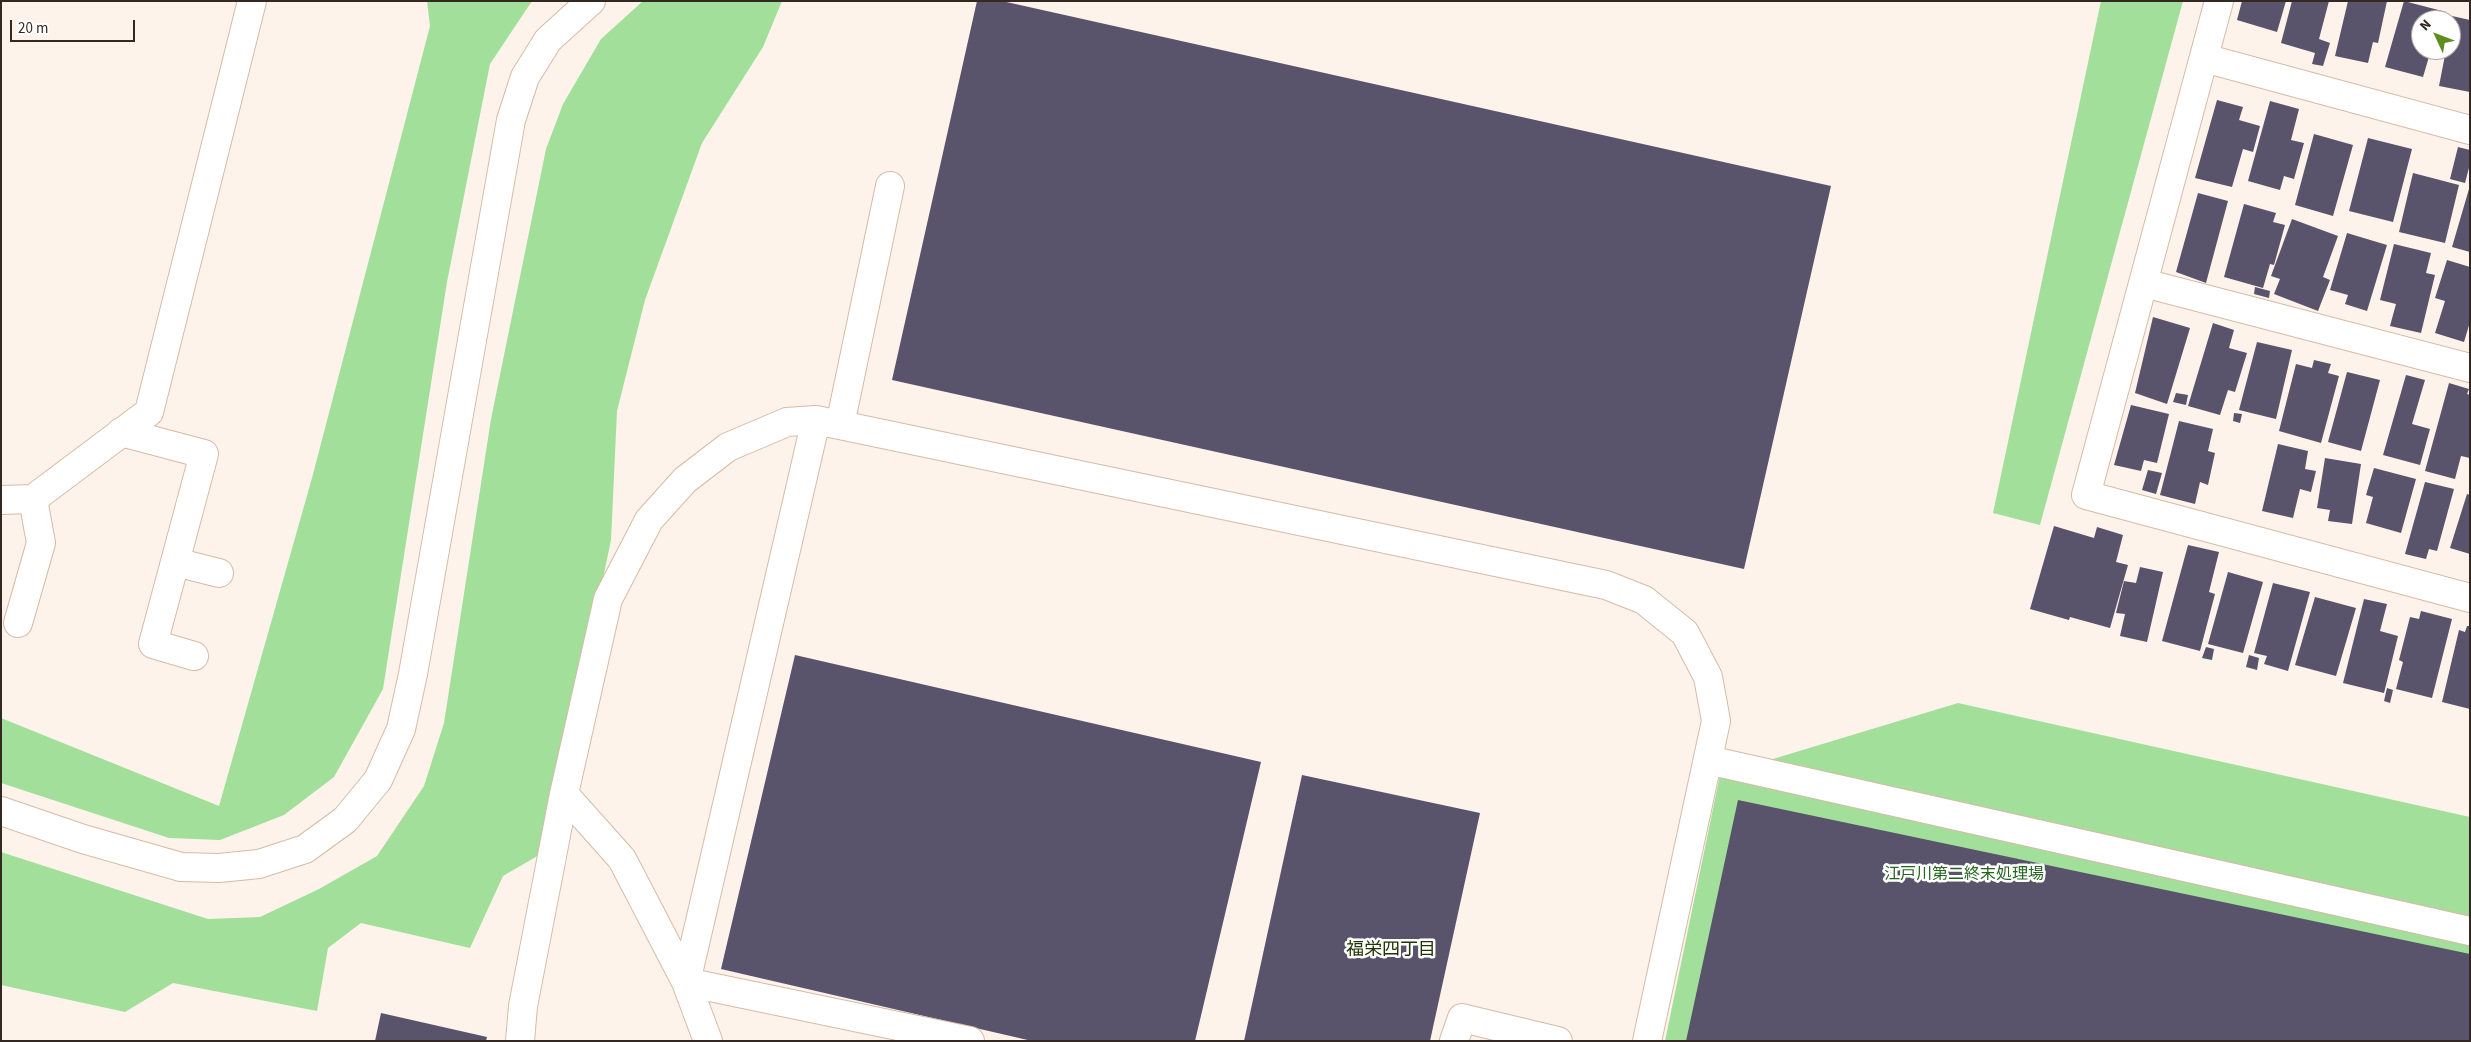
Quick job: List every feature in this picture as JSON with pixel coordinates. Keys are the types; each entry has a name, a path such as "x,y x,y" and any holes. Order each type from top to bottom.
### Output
{"street":[{"path":"1,500 33,500 149,412 252,1"},
{"path":"1,811 83,839 181,866 219,868 259,864 305,849 345,820 378,780 400,729 413,674 510,120 524,77 548,40 591,1"},
{"path":"2219,1 2086,496 2470,598"},
{"path":"2204,58 2470,130"},
{"path":"686,982 890,186"},
{"path":"2144,283 2470,368"},
{"path":"520,1041 523,1006 564,794 608,599 649,520 685,480 728,447 787,422 828,423 1606,585 1644,600 1685,633 1708,677 1716,721 1647,1041"},
{"path":"121,432 204,454 153,644 194,656"},
{"path":"18,623 41,543 33,500"},
{"path":"175,562 219,573"},
{"path":"1708,760 2470,931"},
{"path":"564,794 622,859 686,982 708,1041"},
{"path":"686,982 970,1041"},
{"path":"1454,1041 1462,1018 1558,1041"}],"green space":[{"path":"427,1 532,1 490,64 447,282 383,689 334,777 284,815 220,840 169,838 1,783 1,718 219,806 312,478 430,26"},
{"path":"643,1 782,1 763,47 702,143 645,300 617,411 611,540 546,851 503,876 470,948 361,923 328,948 317,1011 173,983 125,1012 1,985 1,852 208,919 260,917 319,889 377,856 424,786 444,723 491,419 546,149 563,104 601,39"},
{"path":"2101,1 2183,1 2040,525 1993,513"},
{"name":"江戸川第二終末処理場","path":"1958,703 2470,817 2470,1041 1665,1041 1720,775"}],"building":[{"path":"977,1 1002,1 1831,186 1744,569 892,380"},
{"path":"2242,1 2286,1 2277,32 2237,20"},
{"path":"2292,1 2329,1 2319,39 2330,43 2323,66 2312,64 2315,53 2281,43"},
{"path":"2348,1 2387,1 2378,43 2373,42 2368,63 2335,56"},
{"path":"2404,1 2438,10 2411,10 2411,60 2428,60 2423,77 2385,67"},
{"path":"2461,18 2470,20 2470,92 2439,86 2444,60 2461,60"},
{"path":"2217,100 2243,107 2239,120 2260,126 2253,152 2243,149 2232,187 2195,178"},
{"path":"2270,101 2299,109 2291,140 2304,143 2294,179 2284,176 2280,190 2248,181"},
{"path":"2314,134 2353,145 2333,216 2295,205"},
{"path":"2368,138 2412,149 2393,222 2349,211"},
{"path":"2458,147 2470,150 2470,164 2465,183 2450,179"},
{"path":"2413,173 2459,185 2445,243 2399,232"},
{"path":"2470,189 2470,252 2452,247"},
{"path":"2198,193 2228,201 2206,283 2176,272"},
{"path":"2244,204 2276,213 2273,222 2285,225 2274,265 2270,264 2263,288 2224,277"},
{"path":"2292,219 2338,236 2323,277 2330,280 2318,311 2274,294 2280,279 2271,276"},
{"path":"2347,233 2387,245 2367,311 2345,304 2348,295 2330,290"},
{"path":"2394,244 2431,253 2426,273 2435,275 2421,333 2390,326 2396,304 2380,300"},
{"path":"2447,260 2470,267 2470,322 2464,342 2435,333 2445,301 2435,298"},
{"path":"2255,287 2270,291 2269,298 2254,294"},
{"path":"2153,317 2190,328 2167,404 2135,393"},
{"path":"2213,323 2234,330 2229,348 2247,353 2235,392 2228,390 2220,415 2188,406"},
{"path":"2257,342 2292,350 2276,419 2239,410"},
{"path":"2314,360 2331,364 2328,373 2339,376 2321,443 2279,431 2296,364 2312,368"},
{"path":"2347,372 2380,380 2361,451 2328,442"},
{"path":"2406,375 2425,380 2412,424 2430,429 2420,465 2383,455"},
{"path":"2449,383 2469,389 2467,394 2470,395 2470,458 2461,456 2455,479 2425,471"},
{"path":"2176,393 2188,395 2186,405 2173,402"},
{"path":"2131,405 2169,414 2157,463 2144,460 2141,471 2114,465"},
{"path":"2234,413 2242,414 2240,423 2233,421"},
{"path":"2179,421 2213,429 2208,451 2215,453 2208,485 2200,482 2195,504 2160,495"},
{"path":"2278,444 2308,451 2305,469 2316,471 2311,492 2300,489 2293,518 2262,511"},
{"path":"2325,458 2361,464 2352,524 2328,521 2330,510 2317,508"},
{"path":"2374,468 2416,479 2401,533 2366,523 2373,497 2366,495"},
{"path":"2148,470 2162,473 2156,494 2142,490"},
{"path":"2425,482 2454,489 2437,551 2429,549 2426,559 2405,554"},
{"path":"2467,494 2470,495 2470,554 2450,548"},
{"path":"2054,526 2094,538 2097,527 2123,535 2116,562 2128,565 2110,628 2070,617 2069,620 2030,609"},
{"path":"2188,545 2219,552 2209,592 2215,594 2200,651 2162,641"},
{"path":"2140,567 2163,572 2147,642 2120,636 2125,614 2116,613 2124,581 2136,583"},
{"path":"2228,572 2263,582 2243,653 2208,644"},
{"path":"2273,583 2310,592 2288,671 2264,664 2267,656 2254,653"},
{"path":"2315,597 2356,608 2336,676 2295,665"},
{"path":"2364,599 2387,604 2380,631 2398,636 2384,693 2343,683"},
{"path":"2421,611 2452,619 2432,698 2396,689 2403,662 2399,660 2410,617 2419,619"},
{"path":"2467,626 2470,626 2470,709 2442,702 2459,630 2465,632"},
{"path":"2206,647 2214,649 2212,660 2202,658"},
{"path":"795,655 1261,762 1195,1041 1032,1041 721,969"},
{"path":"2249,655 2259,658 2257,670 2246,667"},
{"path":"2387,688 2393,690 2390,703 2384,701"},
{"path":"1302,775 1480,813 1430,1041 1244,1041"},
{"path":"1738,800 2470,954 2470,1041 1686,1041"},
{"path":"381,1013 487,1037 486,1041 375,1041"}],"district":[{"name":"福栄四丁目","path":"1391,951"}]}
